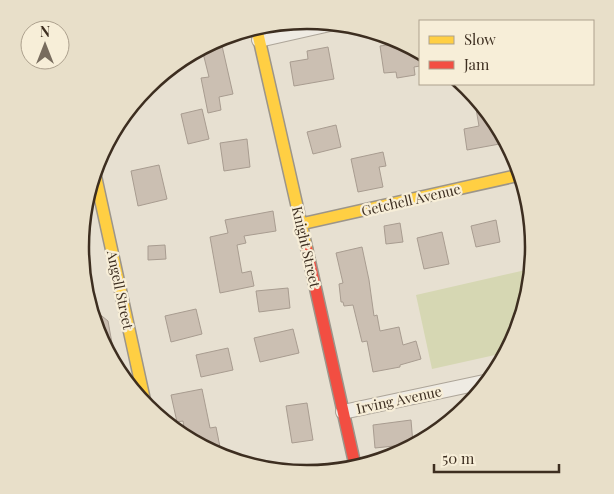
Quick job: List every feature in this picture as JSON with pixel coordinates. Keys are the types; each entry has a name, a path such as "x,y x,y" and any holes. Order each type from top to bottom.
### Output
{"street":[{"path":"258,35 297,29"},
{"name":"Knight Street","path":"258,35 353,460"},
{"name":"Getchell Avenue","path":"301,224 514,176"},
{"name":"Angell Street","path":"98,186 142,390"},
{"name":"Irving Avenue","path":"343,412 477,383"}],"green space":[{"path":"524,270 514,317 497,355 432,369 416,295"}],"building":[{"path":"222,45 233,94 219,97 221,110 208,113 201,78 209,77 203,55"},
{"path":"391,45 419,60 419,66 414,67 415,75 397,78 396,72 384,73 380,46"},
{"path":"328,47 334,79 294,86 290,62 308,59 307,51"},
{"path":"202,109 209,139 188,144 181,114"},
{"path":"476,109 500,144 467,150 464,129 479,126"},
{"path":"336,125 341,147 313,154 307,132"},
{"path":"247,139 250,167 224,171 220,143"},
{"path":"383,152 386,166 379,167 383,187 358,192 351,159"},
{"path":"159,165 167,199 138,206 131,171"},
{"path":"273,211 276,231 244,236 246,243 237,245 242,273 251,271 254,286 220,293 210,237 228,233 225,220"},
{"path":"496,220 500,242 476,247 471,226"},
{"path":"400,223 403,242 386,244 384,226"},
{"path":"442,232 449,264 424,269 417,238"},
{"path":"165,245 166,259 148,260 148,246"},
{"path":"362,247 374,316 377,315 380,331 399,327 403,345 416,341 421,359 400,365 400,367 373,372 367,341 362,342 353,305 344,306 343,302 341,302 339,284 343,283 336,253"},
{"path":"288,288 290,308 259,312 256,291"},
{"path":"196,309 202,334 171,342 165,316"},
{"path":"99,314 108,321 113,347"},
{"path":"293,329 299,353 260,362 254,338"},
{"path":"228,348 233,370 201,377 196,355"},
{"path":"202,389 210,428 216,427 220,448 184,427 183,421 177,422 171,395"},
{"path":"307,403 313,440 292,443 286,406"},
{"path":"411,420 413,438 399,446 375,448 373,425"}],"traffic: slow":[{"path":"258,34 307,250"},
{"path":"301,224 514,176"},
{"path":"98,186 142,390"}],"traffic: jam":[{"path":"307,250 354,460"}]}
